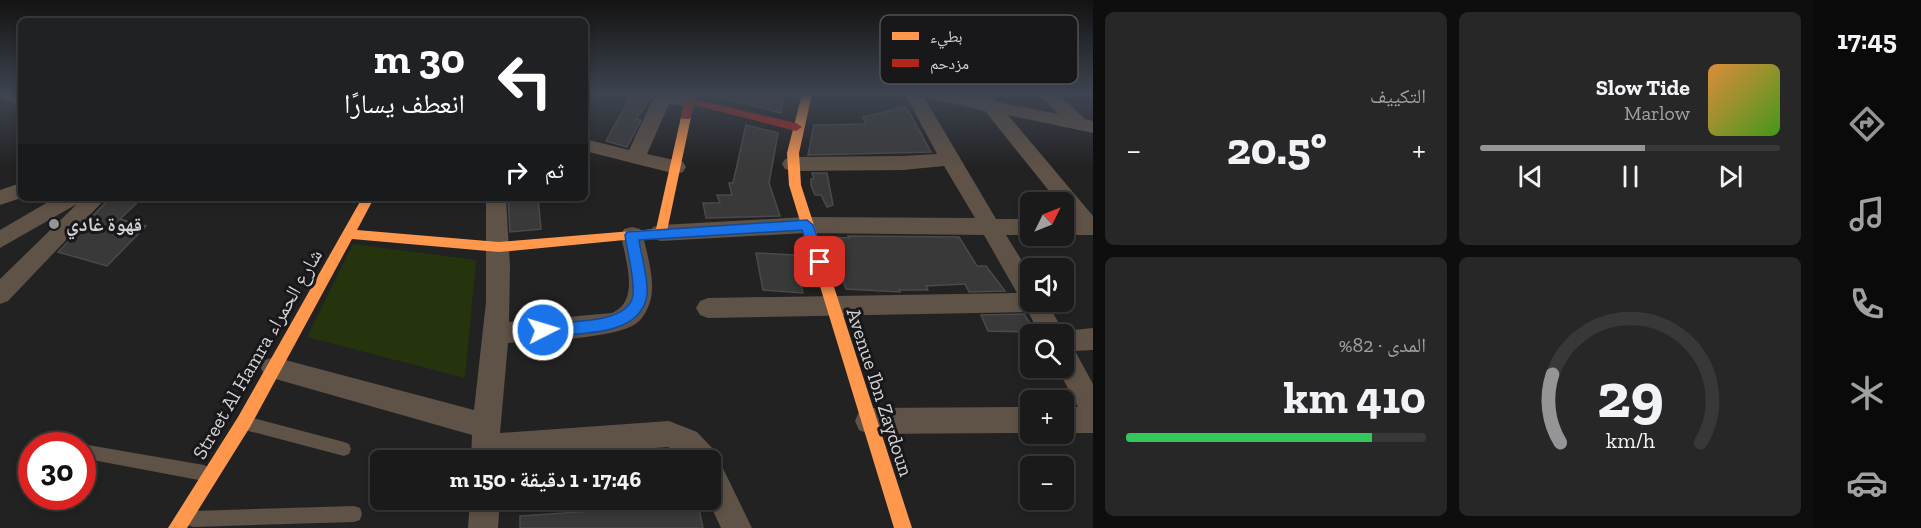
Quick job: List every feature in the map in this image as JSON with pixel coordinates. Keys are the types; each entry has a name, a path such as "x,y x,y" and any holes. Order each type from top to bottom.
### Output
{"street":[{"path":"635,158 653,119"},
{"path":"661,232 686,119"},
{"path":"762,119 796,127"},
{"name":"Avenue Ibn Zaydoun","path":"799,119 792,164 796,198 807,225 903,528"},
{"path":"928,119 1020,277"},
{"path":"1001,119 1091,227"},
{"path":"1050,119 1089,130"},
{"path":"1076,119 1089,130"},
{"path":"588,146 676,167"},
{"path":"792,164 903,163 951,159"},
{"path":"0,198 18,191"},
{"path":"0,240 66,201"},
{"path":"0,294 93,201"},
{"name":"Street Al Hamra شارع الحمراء","path":"180,523 244,422 366,201"},
{"path":"485,445 496,334 499,247 496,201"},
{"path":"347,234 499,247 661,232 807,225 1020,227"},
{"path":"1074,227 1091,227"},
{"path":"496,334 612,323 629,316 637,307 641,294 632,235"},
{"path":"708,308 1020,302"},
{"path":"1074,340 1093,339"},
{"path":"274,368 485,445 669,434 687,442 695,450"},
{"path":"1074,374 1093,410"},
{"path":"868,421 1020,420"},
{"path":"1074,420 1093,420"},
{"path":"721,494 737,528"},
{"path":"483,528 484,510"}],"lane":[{"path":"244,422 344,449"},
{"path":"96,453 211,474"},
{"path":"180,523 354,514"}],"green space":[{"path":"353,244 476,260 465,378 307,337"}],"building":[{"path":"618,119 641,120 627,147 606,141"},
{"path":"864,119 913,119 931,152 808,155 814,125 866,124"},
{"path":"746,125 778,133 769,183 780,216 706,218 703,203 720,203 717,195 732,195 729,183 733,183"},
{"path":"812,173 827,173 833,205 827,207 821,195 815,195 811,185 811,179 814,179"},
{"path":"107,201 139,201 120,219 146,226 107,266 58,252"},
{"path":"508,201 538,201 541,229 510,232"},
{"path":"848,236 959,237 977,266 986,266 1005,291 969,292 965,284 926,286 928,290 899,290 900,292 846,289 829,237 849,238"},
{"path":"756,253 794,255 803,293 763,290"},
{"path":"1024,314 1031,324 1020,324 1020,332 988,331 981,315"},
{"path":"609,510 699,510 703,528 520,528 520,516"}],"traffic: slow":[{"path":"347,234 499,247 661,233 686,119"},
{"path":"801,119 793,153 795,185 903,528"},
{"path":"177,528 244,422 366,201"}],"traffic: jam":[{"path":"762,119 796,127"}],"place":[{"name":"قهوة غادي","path":"54,224"}],"route":[{"path":"543,330 612,323 629,316 637,307 641,294 632,235 807,225 820,262"}]}
